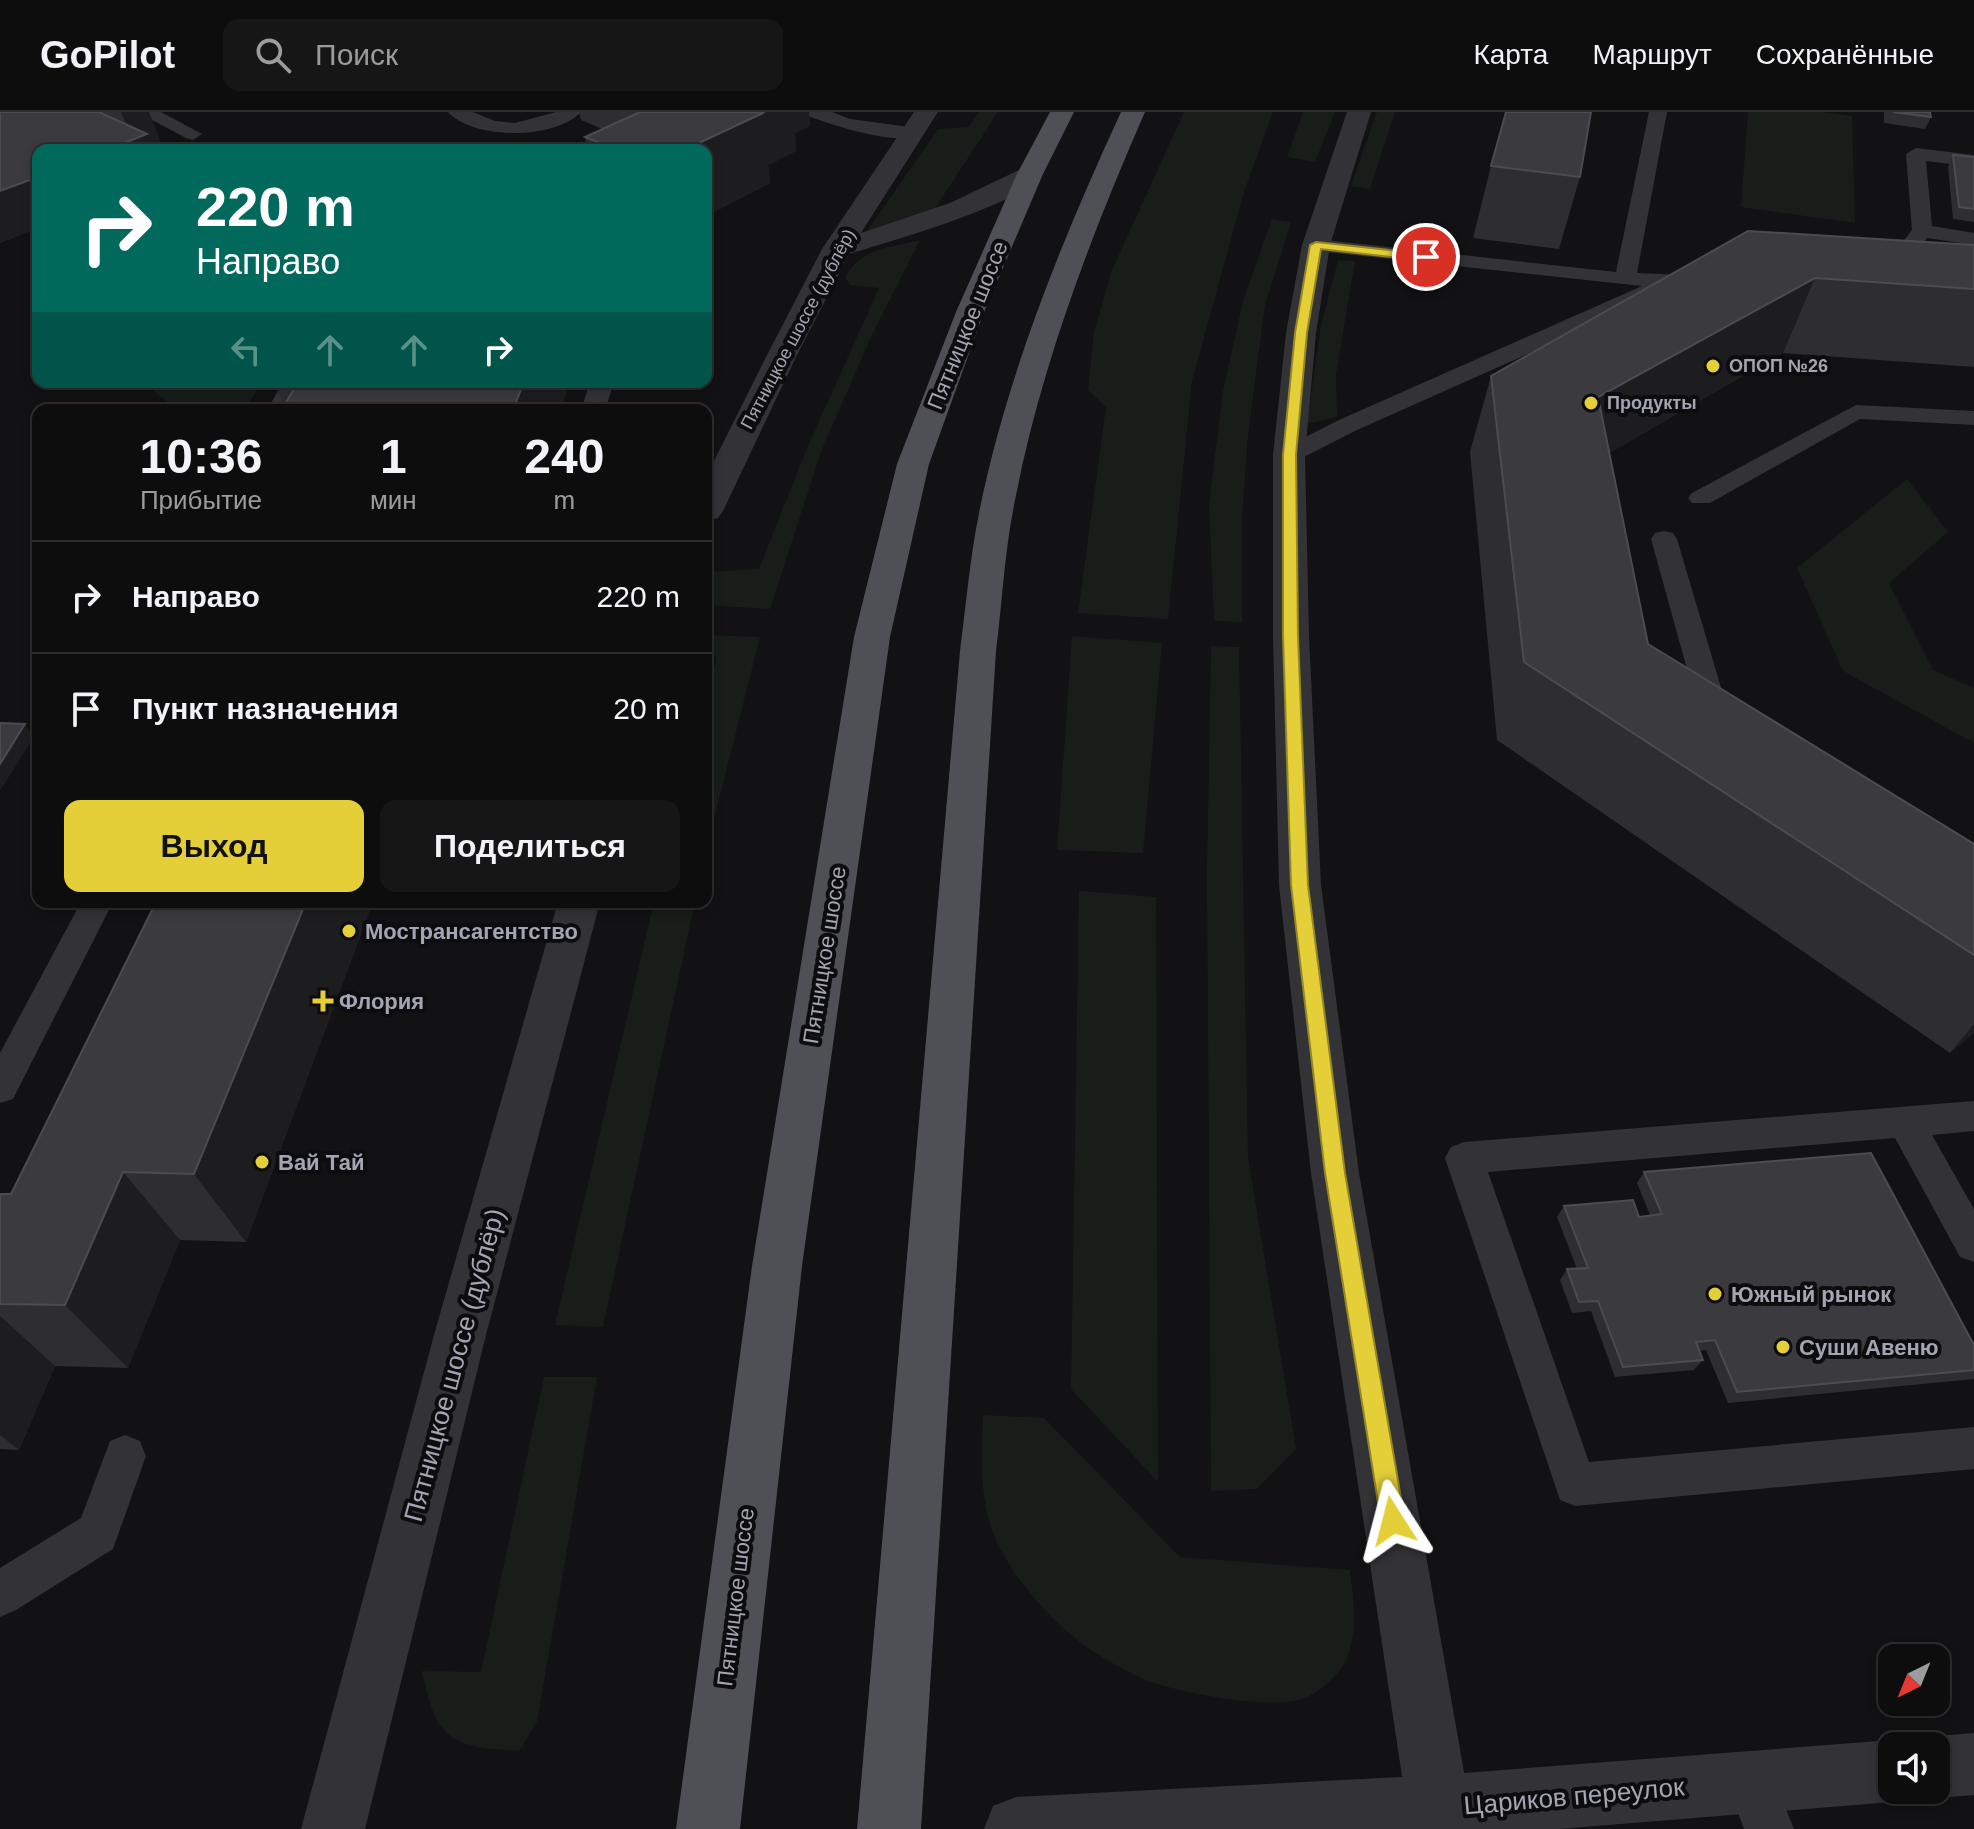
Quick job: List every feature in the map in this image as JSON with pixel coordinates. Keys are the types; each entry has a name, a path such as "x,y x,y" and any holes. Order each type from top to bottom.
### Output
{"main road":[{"name":"Пятницкое шоссе","path":"708,1829 777,1266 872,637 913,464 970,312 1030,174 1062,112"},
{"path":"889,1829 978,651 1000,495 1049,322 1095,198 1133,112"}],"street":[{"path":"1359,112 1316,245 1301,333 1289,455 1291,636 1300,885 1335,1173 1440,1818"},
{"name":"Пятницкое шоссе (дублёр)","path":"712,499 836,249 918,123"},
{"path":"836,249 944,217 990,198 1030,174"},
{"name":"Пятницкое шоссе (дублёр)","path":"333,1829 460,1335 577,908"},
{"path":"1950,1766 1974,1764"},
{"name":"Цариков переулок","path":"1016,1829 1760,1806 1878,1775"}],"lane":[{"path":"146,112 193,134"},
{"path":"457,112 495,129 535,128 572,112"},
{"path":"815,112 846,124 918,123"},
{"path":"1625,279 1658,112"},
{"path":"1849,279 1905,252 1922,231 1916,154 1974,161"},
{"path":"1922,231 1974,239"},
{"path":"1316,245 1625,279 1732,284"},
{"path":"1289,455 1348,425 1672,281"},
{"path":"1701,498 1856,412 1974,418"},
{"path":"1664,539 1715,716 1741,732"},
{"path":"0,1088 94,908"},
{"path":"1974,1116 1464,1158 1575,1485 1974,1448"},
{"path":"1905,1122 1974,1245"},
{"path":"0,1594 97,1533 125,1456"}],"shaded area":[{"path":"979,112 998,112 934,210 867,231 938,129 968,127"},
{"path":"1184,112 1273,112 1244,192 1192,381 1168,619 1078,613 1106,407 1088,390 1094,332 1112,270"},
{"path":"1303,112 1335,112 1315,162 1287,157"},
{"path":"1377,112 1395,112 1370,189 1351,186"},
{"path":"1748,112 1823,112 1852,116 1855,223 1741,207"},
{"path":"1272,219 1291,222 1265,305 1248,435 1242,518 1242,622 1214,621 1209,503 1223,391 1243,301"},
{"path":"920,240 872,335 822,449 770,609 712,605 712,572 759,569 807,448 879,288 850,285 845,278 858,261 887,248"},
{"path":"1338,260 1355,261 1336,374 1337,417 1307,424 1321,325"},
{"path":"149,388 258,388 248,404 171,404"},
{"path":"1907,479 1948,532 1889,583 1933,670 1974,688 1974,743 1843,671 1797,568"},
{"path":"712,635 760,637 712,827 712,676 717,657 712,657"},
{"path":"1072,636 1162,643 1143,853 1057,850"},
{"path":"1211,646 1239,647 1248,1157 1296,1449 1257,1489 1211,1491 1207,873"},
{"path":"1079,891 1156,897 1158,1482 1071,1389"},
{"path":"653,908 694,908 603,1327 555,1325"},
{"path":"544,1377 597,1377 537,1722 519,1751 477,1747 450,1735 441,1726 433,1712 422,1671 481,1672"},
{"path":"983,1415 1044,1418 1180,1557 1350,1570 1353,1638 1339,1672 1302,1699 1287,1702 1246,1701 1201,1695 1146,1680 1097,1654 1066,1631 1036,1600 1000,1548 988,1516 983,1488"}],"building":[{"path":"0,112 99,112 147,134 122,144 32,144 32,179 0,191"},
{"path":"640,112 763,113 697,144 602,144 585,137"},
{"path":"1506,112 1591,112 1580,177 1491,166"},
{"path":"1893,112 1930,112 1931,117"},
{"path":"1953,155 1974,157 1974,209 1959,207"},
{"path":"1748,231 1974,245 1974,289 1815,278 1598,397 1648,644 1974,844 1974,955 1524,662 1491,376"},
{"path":"294,388 522,388 515,404 285,404"},
{"path":"0,723 25,724 0,764"},
{"path":"153,908 304,908 194,1174 123,1172 65,1305 0,1304 0,1194 11,1194"},
{"path":"1871,1153 1974,1345 1974,1370 1737,1392 1715,1340 1696,1342 1703,1360 1623,1367 1598,1301 1579,1302 1567,1269 1588,1268 1564,1206 1633,1200 1639,1217 1662,1214 1644,1172"}],"place":[{"name":"ОПОП №26","path":"1713,366"},
{"name":"Продукты","path":"1591,403"},
{"name":"Мострансагентство","path":"349,931"},
{"name":"Флория","path":"323,1001"},
{"name":"Вай Тай","path":"262,1162"},
{"name":"Южный рынок","path":"1715,1294"},
{"name":"Суши Авеню","path":"1783,1347"}],"route":[{"path":"1393,1521 1335,1173 1300,885 1291,636 1289,455 1301,333 1316,245 1426,257"}]}
